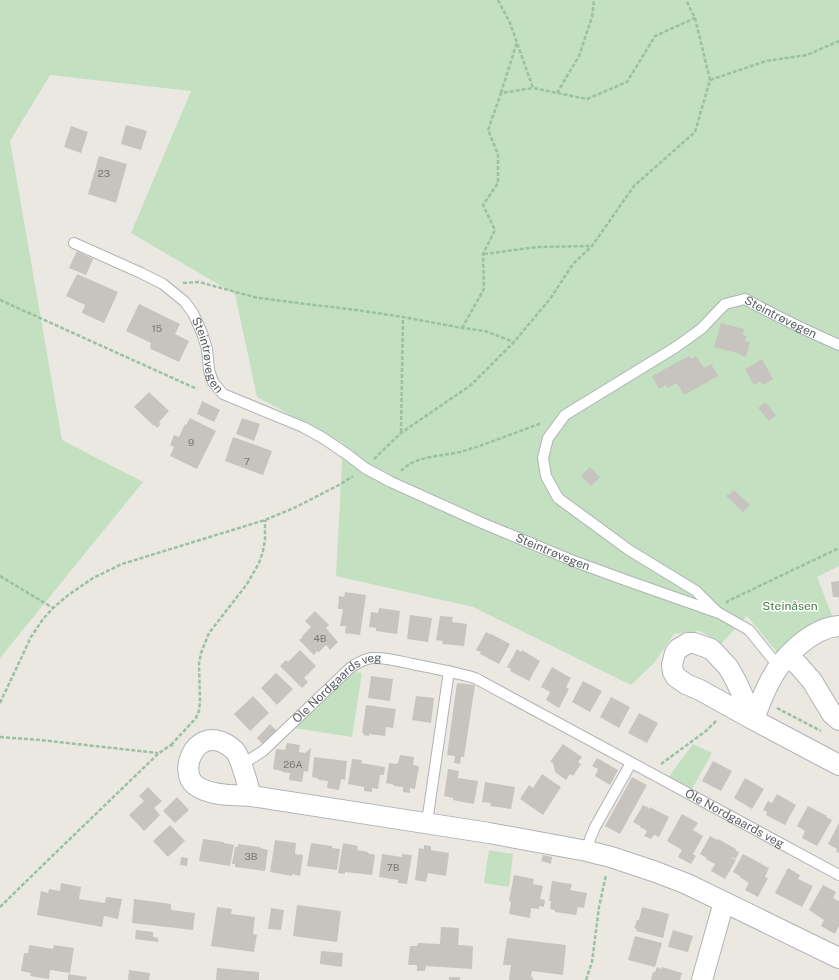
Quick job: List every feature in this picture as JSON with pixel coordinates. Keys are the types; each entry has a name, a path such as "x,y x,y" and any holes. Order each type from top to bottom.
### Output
{"street":[{"path":"754,720 761,699 770,681 784,661 807,638 833,626 839,626"},
{"path":"754,720 728,667 711,649 694,643 688,643 678,649 672,665 673,672 676,677 686,684 700,690 754,720 839,765"},
{"path":"784,661 799,666 812,681 832,714 832,727"},
{"path":"251,796 236,752 228,745 219,741 210,740 203,742 196,747 191,756 188,767 194,784 204,790 216,793 251,796 427,822 587,851 611,857 687,884 839,958"},
{"path":"702,980 724,902"}],"lane":[{"name":"Steintrøvegen","path":"74,243 163,284 185,302 193,313 202,333 207,349 209,370 213,382 223,394 303,426 323,438 365,468 391,482 482,523 576,562 719,613 748,630 784,661"},
{"name":"Steintrøvegen","path":"719,613 696,591 629,550 558,498 546,476 542,458 548,438 565,415 676,347 701,329 725,304 745,299 793,324 839,345"},
{"name":"Ole Nordgaards veg","path":"241,764 263,751 350,668 358,662 372,658 381,658 449,671 475,678 839,875"},
{"path":"427,822 449,671"},
{"path":"587,851 595,827 631,763"}],"path":[{"path":"498,0 510,23 533,88"},
{"path":"557,94 579,56 592,17 594,0"},
{"path":"0,702 31,637 52,608 67,596 93,578 122,564 265,520 294,508 339,485 365,468 402,433 471,385 514,342 550,299 573,264 592,246 634,186 695,132 710,80 695,18 686,0"},
{"path":"501,93 533,88 586,99 627,82 655,36 695,18"},
{"path":"710,80 766,60 807,55 839,41"},
{"path":"462,328 484,289 483,254 494,230 483,205 498,183 498,154 488,130 517,42"},
{"path":"483,254 537,247 592,246"},
{"path":"163,284 199,282 258,298 356,310 486,331 514,342"},
{"path":"0,300 197,389"},
{"path":"402,433 403,317"},
{"path":"391,482 405,466 414,461 465,451 565,415"},
{"path":"0,907 159,753 171,745 196,718 199,711 200,701 199,664 201,653 209,633 247,584 259,562 265,540 265,520"},
{"path":"719,613 728,601 839,548"},
{"path":"0,576 52,608"},
{"path":"761,699 832,727"},
{"path":"650,773 706,731 730,707"},
{"path":"0,737 159,753"},
{"path":"171,745 191,756"},
{"path":"586,980 592,962 603,887 611,857"}],"green space":[{"name":"Steinåsen","path":"0,0 839,0 839,566 817,577 833,618 778,653 747,616 721,644 700,631 674,634 654,663 631,685 473,607 336,576 343,443 257,397 235,294 131,233 191,91 50,75 10,141 62,440 143,482 0,658"},
{"path":"353,672 362,673 352,737 294,728 346,677"},
{"path":"693,744 712,753 691,791 667,779"},
{"path":"489,850 513,854 509,887 484,883"}],"building":[{"path":"126,125 147,131 141,150 121,144"},
{"path":"71,126 88,132 81,153 64,147"},
{"path":"99,156 127,164 116,203 88,194"},
{"path":"77,251 93,259 86,275 69,268"},
{"path":"77,274 118,292 104,323 82,313 85,305 66,296"},
{"path":"139,304 180,324 175,334 189,341 179,362 151,349 151,343 126,331"},
{"path":"721,323 744,329 743,335 747,336 745,341 750,342 746,357 740,355 741,354 714,347"},
{"path":"689,356 691,359 696,356 704,368 711,364 718,376 684,395 677,383 668,388 666,385 659,389 652,376"},
{"path":"762,359 773,379 763,385 760,381 754,385 745,369"},
{"path":"149,392 169,411 159,422 161,424 157,428 134,407"},
{"path":"202,401 220,410 214,422 197,414"},
{"path":"765,402 776,415 769,421 758,408"},
{"path":"190,418 216,431 197,469 170,456 174,447 170,445 174,435 179,437 185,424 186,425"},
{"path":"242,418 260,424 254,441 236,434"},
{"path":"233,437 272,451 263,475 225,461"},
{"path":"590,467 600,477 591,486 581,476"},
{"path":"734,490 750,505 743,512 726,496"},
{"path":"839,581 839,597 833,597 831,582"},
{"path":"345,592 366,595 360,635 345,633 346,626 340,626 343,609 338,609 339,596 344,597"},
{"path":"379,608 400,611 397,634 376,631 376,628 369,627 371,612 378,613"},
{"path":"315,611 329,625 326,628 338,642 330,650 326,645 314,655 299,640 311,627 305,621"},
{"path":"410,615 432,618 428,642 407,639"},
{"path":"440,616 453,617 452,622 467,624 464,646 442,644 443,641 436,640"},
{"path":"486,632 510,644 499,664 480,654 481,652 476,650"},
{"path":"517,649 521,652 522,650 540,661 529,681 510,671 511,669 507,667"},
{"path":"300,650 316,666 304,678 308,682 302,688 280,666 286,660 288,662"},
{"path":"552,667 571,678 566,687 569,689 559,708 546,700 550,692 541,687"},
{"path":"276,673 293,689 277,705 261,688"},
{"path":"371,676 393,679 390,701 368,698"},
{"path":"583,681 602,691 590,712 572,702"},
{"path":"457,683 475,685 464,757 461,757 460,764 454,763 455,756 447,755"},
{"path":"253,696 269,713 250,731 234,714"},
{"path":"416,696 434,698 431,723 412,720"},
{"path":"611,697 630,707 619,728 600,717"},
{"path":"366,705 396,709 393,728 386,727 385,736 369,734 369,736 363,735"},
{"path":"639,713 658,723 647,743 628,733"},
{"path":"270,724 277,731 264,745 257,738"},
{"path":"287,743 300,745 299,752 305,753 311,748 308,772 304,771 302,782 289,780 290,773 273,769 276,749 285,750"},
{"path":"563,744 582,757 578,762 581,764 573,776 570,774 566,780 555,772 553,763 550,762"},
{"path":"400,755 414,757 413,765 419,766 415,789 410,788 410,793 403,792 403,787 386,783 389,763 397,764"},
{"path":"314,757 347,761 345,780 341,779 339,790 327,788 328,781 319,780 312,777"},
{"path":"597,758 618,770 610,785 595,776 598,769 592,766"},
{"path":"352,759 362,760 361,763 385,767 384,775 380,775 378,789 372,788 372,792 364,791 364,787 348,784"},
{"path":"713,761 732,771 721,791 702,781"},
{"path":"448,769 459,771 458,778 478,781 474,804 453,800 453,798 444,796"},
{"path":"542,774 561,787 543,815 520,799 529,785 533,788"},
{"path":"632,777 647,785 620,834 605,826"},
{"path":"745,778 764,789 752,809 734,798"},
{"path":"485,782 515,787 511,809 490,806 491,803 482,802"},
{"path":"148,787 162,801 154,808 160,815 144,831 129,815 144,801 139,796"},
{"path":"777,794 796,805 785,825 766,815 767,812 763,810 768,801 772,803"},
{"path":"177,797 189,810 175,823 163,811"},
{"path":"643,805 669,817 659,837 654,835 651,839 644,836 647,831 633,822"},
{"path":"808,806 832,820 817,846 802,838 805,831 797,826"},
{"path":"682,814 698,823 693,830 703,836 693,854 696,856 691,864 678,857 682,850 667,841"},
{"path":"839,823 839,853 836,851 837,849 828,844"},
{"path":"170,825 185,841 168,857 153,841"},
{"path":"710,836 717,840 718,839 739,852 736,859 732,857 736,860 725,879 711,871 715,864 700,854"},
{"path":"203,839 234,845 230,866 199,861"},
{"path":"275,840 296,843 295,854 303,855 300,876 270,872"},
{"path":"311,843 332,846 332,848 340,849 337,870 307,866"},
{"path":"343,843 358,846 357,850 375,855 372,875 345,872 345,874 338,873"},
{"path":"238,844 260,847 268,850 265,871 235,867 235,864 232,864 235,847 238,847"},
{"path":"424,845 431,846 431,850 449,853 446,876 428,873 426,882 415,880 419,848 424,849"},
{"path":"382,854 402,857 402,854 412,855 407,884 398,883 398,880 379,877"},
{"path":"743,854 769,868 765,877 768,878 758,897 745,890 749,883 733,872"},
{"path":"543,855 552,857 551,864 541,861"},
{"path":"181,857 188,858 187,866 180,865"},
{"path":"788,868 800,875 798,879 813,886 802,907 775,893"},
{"path":"514,875 534,879 533,884 543,886 540,899 545,900 544,907 539,906 539,909 531,908 530,918 509,914 511,902 509,901"},
{"path":"552,881 572,884 570,890 587,893 584,908 578,907 576,915 555,912 555,910 550,909 551,901 549,901"},
{"path":"61,883 81,887 79,899 105,903 106,897 122,899 118,919 104,916 102,927 37,915 41,891 48,893 49,889 60,891"},
{"path":"823,885 836,892 833,898 839,901 839,926 835,934 821,926 824,920 809,910"},
{"path":"134,899 171,904 171,910 195,913 193,930 132,923"},
{"path":"297,905 341,911 337,942 293,936"},
{"path":"217,907 232,909 231,914 255,917 253,934 257,935 254,952 211,946"},
{"path":"642,907 669,914 663,938 636,931 637,929 634,928 637,920 639,920"},
{"path":"271,908 284,910 281,930 268,929"},
{"path":"441,927 459,928 458,945 473,946 472,969 426,966 425,971 417,971 417,965 408,965 410,946 417,946 418,943 440,944"},
{"path":"136,930 153,932 153,937 158,938 158,942 135,939"},
{"path":"673,930 693,936 688,952 668,947"},
{"path":"635,936 662,943 655,967 628,960"},
{"path":"507,938 566,945 563,975 532,971 531,976 534,980 509,980 511,965 503,965"},
{"path":"29,945 53,949 54,945 74,948 70,973 50,970 49,979 30,976 31,973 21,971 24,953 28,953"},
{"path":"321,951 343,953 342,967 320,964"},
{"path":"657,967 682,973 680,980 651,980 653,972 655,972"},
{"path":"217,968 259,972 259,980 216,980"},
{"path":"129,970 150,973 149,980 128,980"},
{"path":"68,974 87,977 86,980 68,980"},
{"path":"449,977 460,977 460,980 449,980"}]}
